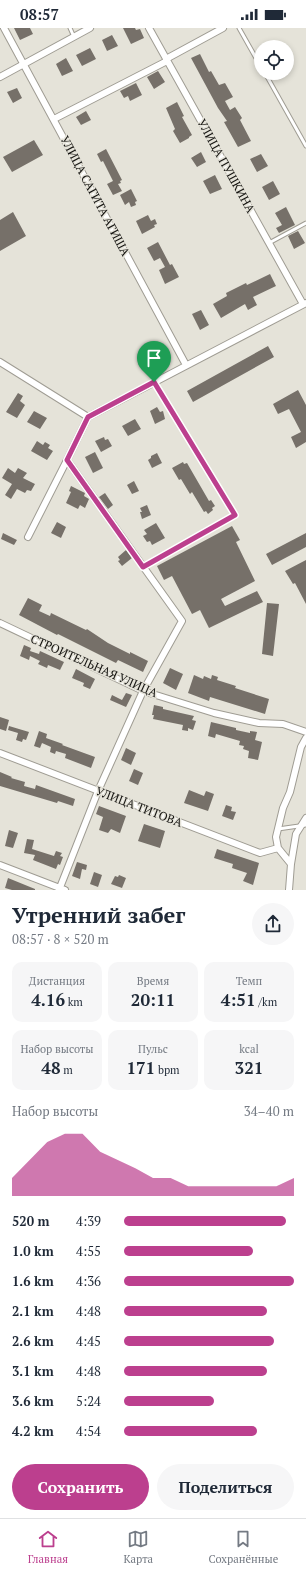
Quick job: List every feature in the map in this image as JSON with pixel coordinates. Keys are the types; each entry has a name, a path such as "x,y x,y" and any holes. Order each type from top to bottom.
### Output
{"street":[{"name":"УЛИЦА САГИТА АГИША","path":"4,28 186,365"},
{"path":"0,77 90,28"},
{"name":"УЛИЦА ПУШКИНА","path":"149,28 269,244 304,303"},
{"path":"54,119 167,60 223,28"},
{"path":"28,537 88,417 304,303"},
{"path":"0,362 88,417"},
{"path":"0,865 61,889 98,791 143,691 182,620 67,460"},
{"name":"СТРОИТЕЛЬНАЯ УЛИЦА","path":"0,623 143,691 214,712 259,723 283,724 306,732"},
{"path":"292,864 278,848 276,837 283,808 290,792 301,748 306,738"},
{"name":"УЛИЦА ТИТОВА","path":"0,753 260,853 278,848"},
{"path":"290,890 296,834 304,826 306,818"}],"lane":[{"path":"70,28 74,36"},
{"path":"239,28 254,54"},
{"path":"269,80 306,146"},
{"path":"269,244 306,223"},
{"path":"143,567 235,515 154,382"},
{"path":"278,829 304,826"}],"building":[{"path":"14,28 30,28 33,34 20,40"},
{"path":"123,28 135,28 136,30 140,29 144,38 131,44"},
{"path":"112,35 118,46 107,51 102,40"},
{"path":"90,48 96,59 82,66 76,55"},
{"path":"200,54 209,72 211,71 219,85 225,83 233,97 225,101 230,110 235,107 242,118 240,120 251,141 238,147 224,122 227,121 218,108 191,58"},
{"path":"66,58 73,71 62,76 56,64"},
{"path":"158,71 165,82 154,89 147,77"},
{"path":"136,83 142,95 130,101 128,96 124,98 120,91"},
{"path":"17,88 22,98 13,103 7,92"},
{"path":"177,102 184,116 182,117 192,135 180,143 173,131 175,129 166,108"},
{"path":"86,111 91,120 81,125 76,117"},
{"path":"34,140 43,155 12,172 3,157"},
{"path":"106,149 122,180 120,181 121,183 118,184 122,191 113,195 107,184 113,181 103,161 101,162 97,154"},
{"path":"201,152 206,162 197,167 191,158"},
{"path":"261,154 268,166 257,172 250,159"},
{"path":"215,175 222,189 210,194 203,181"},
{"path":"273,181 280,194 269,200 262,187"},
{"path":"131,189 137,201 135,202 136,205 131,207 129,202 125,205 120,195"},
{"path":"286,207 295,225 279,233 276,228 282,225 275,213"},
{"path":"13,212 26,236 0,251 0,220"},
{"path":"148,215 151,221 155,219 157,224 154,225 155,227 142,234 136,221"},
{"path":"298,231 305,243 294,249 288,236"},
{"path":"158,242 170,265 172,264 179,277 165,284 159,270 165,267 160,258 154,261 147,248"},
{"path":"270,274 276,286 253,297 257,305 248,310 245,304 221,318 213,304 227,296 226,293 246,283 247,285"},
{"path":"201,310 209,325 200,330 192,314"},
{"path":"268,346 274,357 193,402 187,391"},
{"path":"298,390 306,405 306,442 296,448 291,437 301,432 289,409 278,414 273,404"},
{"path":"18,393 23,396 20,401 25,405 17,418 6,412"},
{"path":"157,407 160,412 163,411 165,419 155,424 150,411"},
{"path":"34,411 47,418 40,429 27,422"},
{"path":"135,419 141,429 128,436 122,426"},
{"path":"104,437 105,440 108,439 112,446 101,452 95,441"},
{"path":"37,441 43,445 45,442 50,445 48,448 53,451 47,460 31,451"},
{"path":"95,452 103,468 93,473 85,457"},
{"path":"157,453 162,463 152,468 148,460 151,456"},
{"path":"183,462 184,464 187,463 209,501 211,500 215,506 208,514 206,511 204,512 192,492 190,494 172,468"},
{"path":"8,468 15,473 18,468 27,473 23,478 35,484 31,491 27,490 25,493 17,489 11,499 5,495 12,484 2,478"},
{"path":"134,481 139,491 132,494 127,485"},
{"path":"71,486 85,493 84,496 89,499 85,508 80,505 78,509 66,503 71,492 69,491"},
{"path":"105,493 113,505 108,509 99,497"},
{"path":"147,505 151,515 142,519 140,512 142,512 140,508"},
{"path":"57,522 66,527 61,538 51,533"},
{"path":"156,523 165,538 152,545 150,541 147,542 143,536 147,534 144,530"},
{"path":"232,526 240,540 236,542 255,581 221,599 225,606 257,591 263,602 209,628 200,610 192,614 172,576 164,580 157,566"},
{"path":"3,533 17,540 14,545 1,539"},
{"path":"306,533 306,547 272,565 266,554"},
{"path":"126,550 132,558 122,566 118,561 120,560 118,557"},
{"path":"306,560 306,604 295,583 293,584 285,571"},
{"path":"28,598 42,605 39,611 50,616 51,613 86,630 87,629 108,643 148,661 143,672 118,660 116,663 19,615"},
{"path":"267,603 279,604 273,656 262,654"},
{"path":"24,645 31,648 30,651 39,654 40,651 64,662 60,670 48,665 47,668 38,664 40,661 30,656 29,660 20,656"},
{"path":"170,668 183,674 176,690 163,683"},
{"path":"76,669 95,679 90,689 83,686 84,683 72,678"},
{"path":"194,675 203,679 204,676 211,679 212,675 218,677 217,680 236,686 235,688 269,699 265,714 210,697 209,701 188,693"},
{"path":"126,693 132,695 126,707 110,700 112,695 122,700"},
{"path":"154,705 163,707 163,709 194,716 192,720 196,721 193,730 188,728 188,731 182,730 183,725 153,719 154,715 152,715"},
{"path":"0,717 9,720 6,731 0,729"},
{"path":"211,722 236,728 236,730 250,733 250,731 257,732 255,740 262,742 258,760 248,758 249,751 243,749 244,746 239,745 240,741 216,734 215,738 208,736"},
{"path":"9,726 29,732 26,740 23,739 22,742 16,740 18,733 8,730"},
{"path":"39,731 47,734 46,738 95,757 91,768 65,758 66,754 56,751 55,754 50,752 51,747 42,743 40,748 34,746"},
{"path":"126,748 136,753 131,765 121,760"},
{"path":"134,769 143,773 138,785 129,781"},
{"path":"0,772 12,777 11,778 25,782 24,786 35,789 36,785 75,799 73,806 58,801 57,803 0,786"},
{"path":"189,790 204,796 206,791 214,794 208,811 184,803"},
{"path":"226,805 232,807 231,811 236,812 233,820 222,816"},
{"path":"99,806 126,816 120,833 111,829 108,833 99,830 103,817 96,814"},
{"path":"144,824 165,831 160,848 138,841"},
{"path":"9,830 18,833 13,848 5,846"},
{"path":"27,839 34,840 32,849 54,856 56,851 62,853 60,856 63,857 60,865 58,864 56,869 33,860 35,855 24,853"},
{"path":"217,849 259,863 253,885 243,881 247,873 232,868 233,864 214,858"},
{"path":"77,862 87,865 86,870 82,869 80,879 72,876"},
{"path":"94,872 102,875 98,887 90,884"},
{"path":"119,875 126,878 122,888 111,884 115,876 118,877"},
{"path":"8,878 35,890 12,890 5,888"}],"route":[{"path":"154,382 235,515 143,567 67,460 88,417 154,382"}]}
